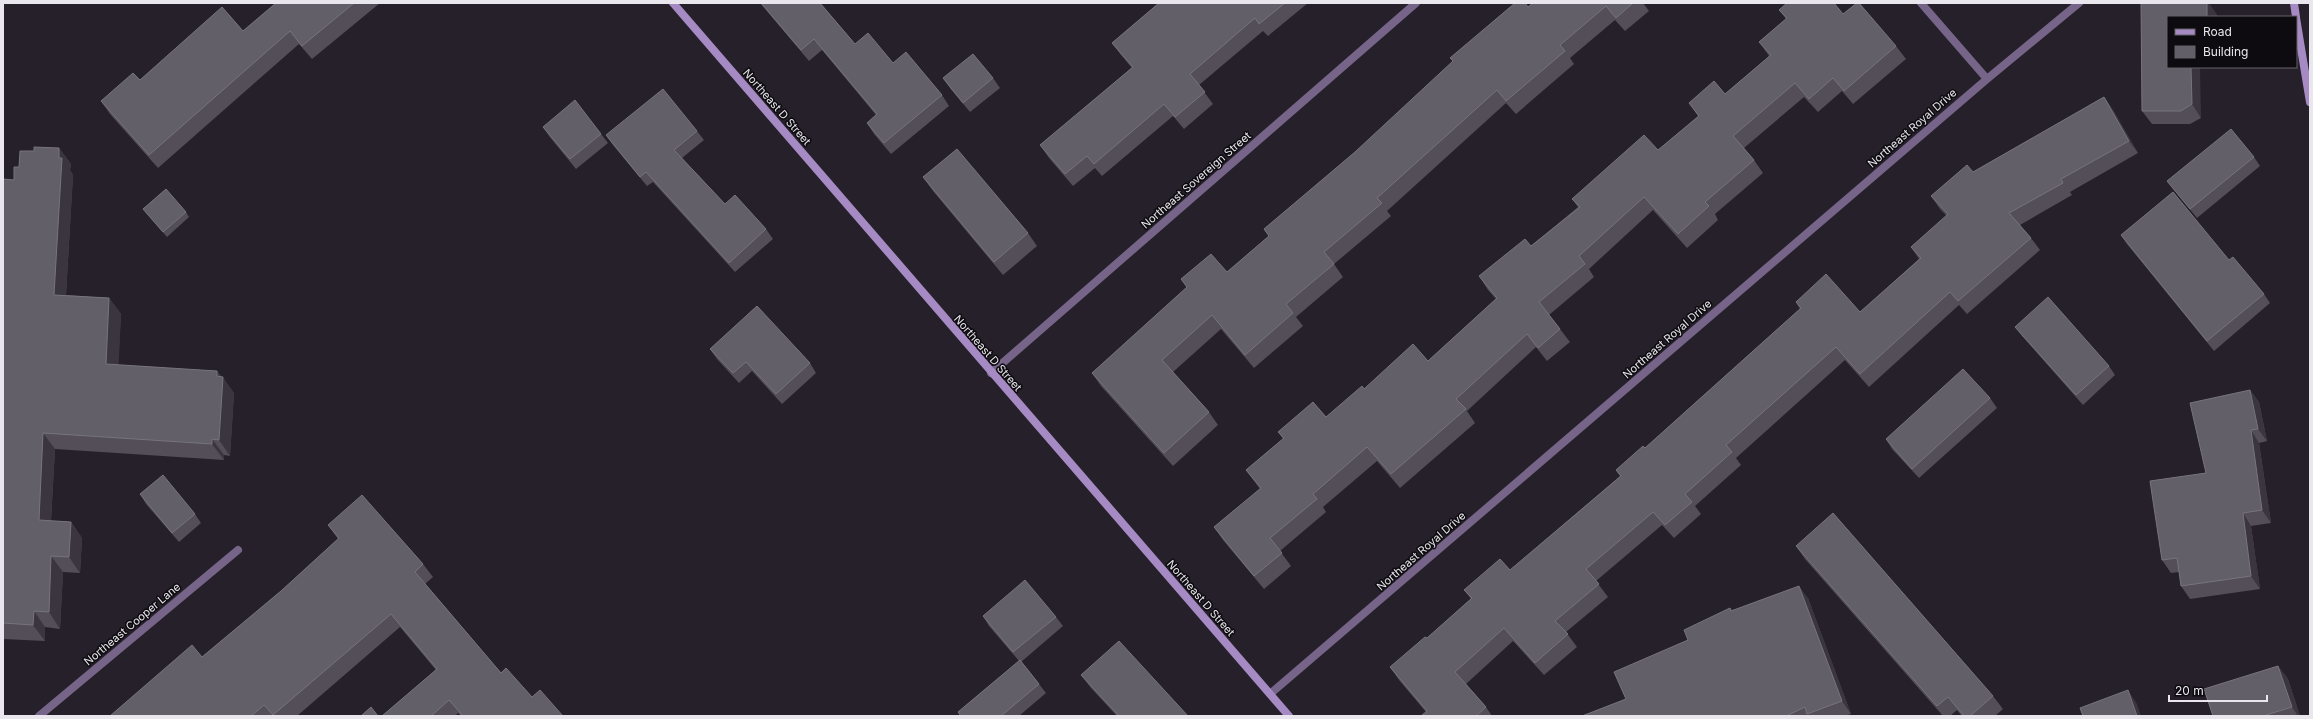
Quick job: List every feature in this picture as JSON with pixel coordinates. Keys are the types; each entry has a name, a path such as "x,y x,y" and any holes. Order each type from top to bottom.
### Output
{"street":[{"name":"Northeast D Street","path":"672,3 1289,716"},
{"name":"Northeast Sovereign Street","path":"991,373 1416,3"},
{"path":"1921,3 1987,79"},
{"name":"Northeast Royal Drive","path":"1270,694 1987,79 2079,3"},
{"path":"2294,3 2296,16"},
{"path":"2297,23 2310,102"},
{"name":"Northeast Cooper Lane","path":"39,716 238,550"}],"building":[{"path":"276,3 354,3 302,46 290,31 149,155 101,101 133,73 140,80 222,7 243,31"},
{"path":"761,3 820,3 855,44 868,33 893,63 906,52 942,95 884,143 867,123 877,114 814,39 801,50"},
{"path":"1159,3 1285,3 1259,24 1255,18 1190,74 1205,92 1175,117 1164,104 1094,164 1087,156 1065,174 1040,145 1133,67 1112,43"},
{"path":"1515,3 1525,3 1528,7 1533,3 1633,3 1616,18 1606,6 1560,45 1565,51 1506,101 1497,90 1377,198 1382,203 1324,252 1334,264 1286,304 1293,313 1245,355 1212,315 1162,360 1209,412 1164,453 1092,373 1187,287 1181,279 1211,254 1227,272 1269,236 1264,229 1355,152 1453,61 1450,58"},
{"path":"1787,3 1834,3 1843,14 1859,3 1896,46 1844,91 1833,78 1809,99 1795,83 1733,136 1754,160 1705,202 1709,206 1678,234 1644,197 1579,256 1585,264 1539,302 1560,329 1538,348 1527,334 1456,399 1466,409 1391,474 1367,447 1313,494 1317,499 1270,538 1282,553 1254,576 1214,527 1261,488 1246,470 1284,438 1278,432 1313,402 1326,417 1362,386 1364,389 1413,344 1428,361 1497,298 1479,276 1525,239 1531,246 1580,207 1572,199 1644,135 1658,150 1699,116 1689,103 1714,81 1725,94 1771,55 1759,42 1787,18 1779,10"},
{"path":"2141,3 2207,3 2207,16 2167,16 2167,68 2191,68 2192,104 2181,111 2142,111"},
{"path":"973,54 993,78 963,103 943,78"},
{"path":"663,89 697,131 674,150 725,204 735,195 766,229 729,263 646,172 640,177 606,135"},
{"path":"2104,97 2129,141 2061,179 2063,183 2009,213 2031,238 1958,301 1950,292 1860,374 1836,347 1726,445 1732,452 1685,494 1692,502 1665,525 1653,512 1586,569 1599,584 1555,621 1568,634 1535,663 1504,628 1455,672 1486,707 1476,716 1421,716 1427,711 1390,667 1425,637 1427,638 1472,598 1464,590 1500,559 1510,570 1621,476 1616,470 1643,446 1645,448 1801,308 1796,302 1826,274 1860,312 1921,258 1911,247 1948,214 1931,196 1967,165 1973,172"},
{"path":"575,100 601,134 570,159 543,127"},
{"path":"2231,129 2254,157 2190,209 2167,181"},
{"path":"34,147 59,148 59,158 62,158 54,295 109,298 106,364 217,371 217,376 223,377 219,440 212,439 212,444 43,433 39,520 71,522 69,557 51,556 49,612 34,611 33,625 3,623 3,179 14,180 14,167 19,167 20,151 34,151"},
{"path":"957,149 1028,233 994,262 923,177"},
{"path":"166,189 186,212 163,232 143,209"},
{"path":"2173,192 2229,260 2233,257 2264,294 2207,341 2121,235"},
{"path":"2048,297 2109,366 2076,395 2015,327"},
{"path":"757,306 810,363 776,394 746,362 733,373 710,349"},
{"path":"1963,369 1990,398 1912,469 1886,439"},
{"path":"2250,390 2258,429 2251,430 2262,510 2243,513 2251,576 2181,586 2177,558 2162,560 2150,481 2206,473 2190,403"},
{"path":"163,475 195,514 172,533 140,494"},
{"path":"362,495 423,564 415,572 501,673 506,668 532,697 540,690 563,716 463,716 449,700 431,716 382,716 437,669 391,614 273,715 264,705 251,716 110,716 192,645 202,657 281,591 339,538 328,525"},
{"path":"1833,513 1993,696 1970,716 1964,716 1948,697 1937,706 1796,546"},
{"path":"1025,580 1056,617 1013,652 983,616"},
{"path":"1799,586 1842,701 1807,714 1805,707 1786,716 1582,716 1626,699 1614,672 1688,640 1684,630 1730,608 1731,611"},
{"path":"1119,641 1188,716 1119,716 1081,675"},
{"path":"1020,660 1039,684 1001,716 961,716 958,712"},
{"path":"2278,666 2292,707 2266,716 2213,716 2204,689"},
{"path":"2128,690 2137,716 2083,716 2080,708"},
{"path":"371,707 378,716 361,716"}]}
